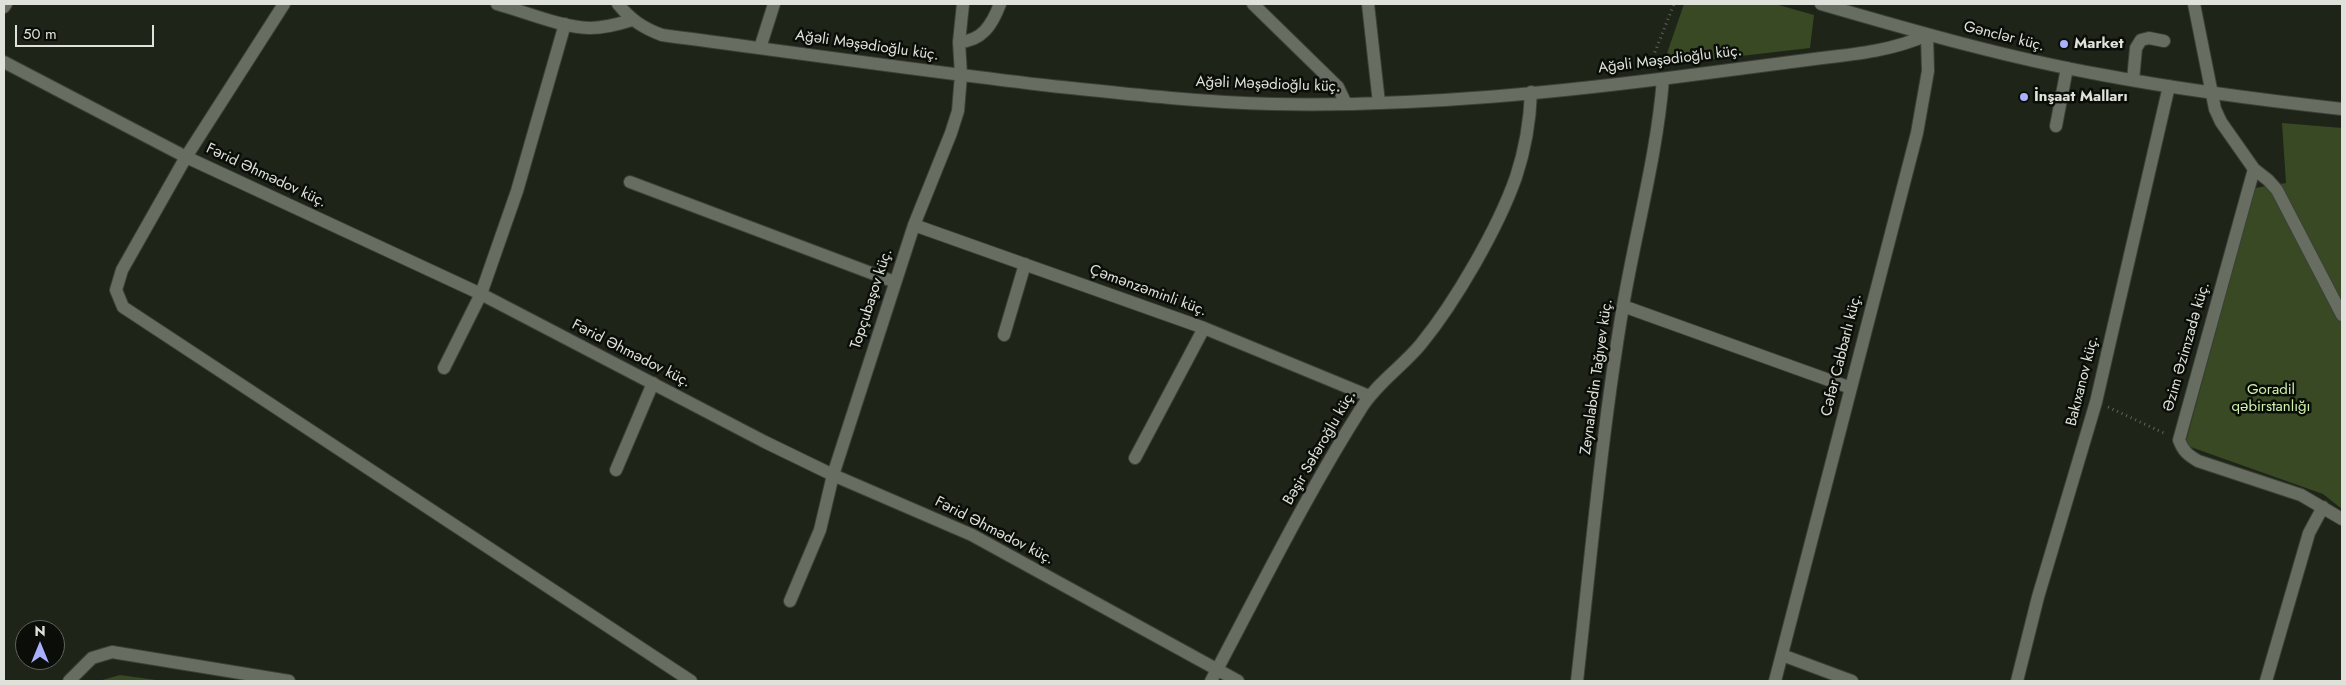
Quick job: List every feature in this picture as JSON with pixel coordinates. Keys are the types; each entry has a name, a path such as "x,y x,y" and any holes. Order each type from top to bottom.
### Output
{"street":[{"path":"284,4 186,157 122,270 116,290 123,307 691,681"},
{"path":"497,4 565,24 590,28 610,27 632,20"},
{"name":"Ağəli Məşədioğlu küç.","path":"618,4 632,20 644,28 662,35 961,75 1192,99 1271,104 1379,103 1531,92 1659,79 1871,52 1907,44 1927,35"},
{"path":"760,48 774,4"},
{"name":"Topçubaşov küç.","path":"790,601 820,530 833,475 895,282 914,225 958,111 961,75 959,42 963,4"},
{"path":"959,42 973,41 988,27 1000,4"},
{"path":"1253,4 1338,87 1346,104"},
{"path":"1368,4 1379,103"},
{"name":"Gənclər küç.","path":"1821,4 1927,35 2067,68 2212,93 2342,108"},
{"path":"2194,4 2212,93 2221,122 2254,169 2277,190 2342,315"},
{"path":"444,368 482,294 517,191 565,24"},
{"name":"Cəfər Cabbarlı küç.","path":"1775,681 1917,133 1928,71 1927,35"},
{"path":"2133,80 2136,48 2142,40 2150,38 2164,41"},
{"name":"Fərid Əhmədov küç.","path":"4,62 186,157 482,294 765,442 833,475 972,535 1238,681"},
{"path":"2056,126 2067,68"},
{"name":"Zeynalabdin Tağıyev küç.","path":"1577,681 1612,378 1623,306 1660,113 1659,79"},
{"name":"Bakıxanov küç.","path":"2017,681 2038,597 2096,402 2169,86"},
{"name":"Bəşir Səfəroğlu küç.","path":"1211,681 1327,464 1369,396 1421,344 1454,297 1479,254 1516,176 1530,116 1531,92"},
{"name":"Əzim Əzimzadə küç.","path":"2179,440 2254,169"},
{"path":"630,182 895,282"},
{"name":"Çəmənzəminli küç.","path":"914,225 1204,328 1369,396"},
{"path":"1004,335 1024,264"},
{"path":"1623,306 1851,388"},
{"path":"1135,458 1204,328"},
{"path":"616,470 653,383"},
{"path":"2179,440 2187,455 2198,461 2301,495 2342,519"},
{"path":"2266,681 2309,533 2323,507"},
{"path":"69,681 92,658 112,652 289,681"},
{"path":"1782,655 1852,681"}],"path":[{"path":"1659,79 1653,57 1674,4"},
{"path":"2096,402 2179,440"}],"green space":[{"path":"1684,4 1775,4 1814,15 1810,48 1663,65"},
{"name":"Goradil qəbirstanlığı","path":"2282,123 2342,128 2342,509 2323,494 2185,445 2255,188 2286,183"},
{"path":"120,675 163,681 99,681"}],"place":[{"name":"Market","path":"2064,44"},
{"name":"İnşaat Malları","path":"2024,97"}]}
